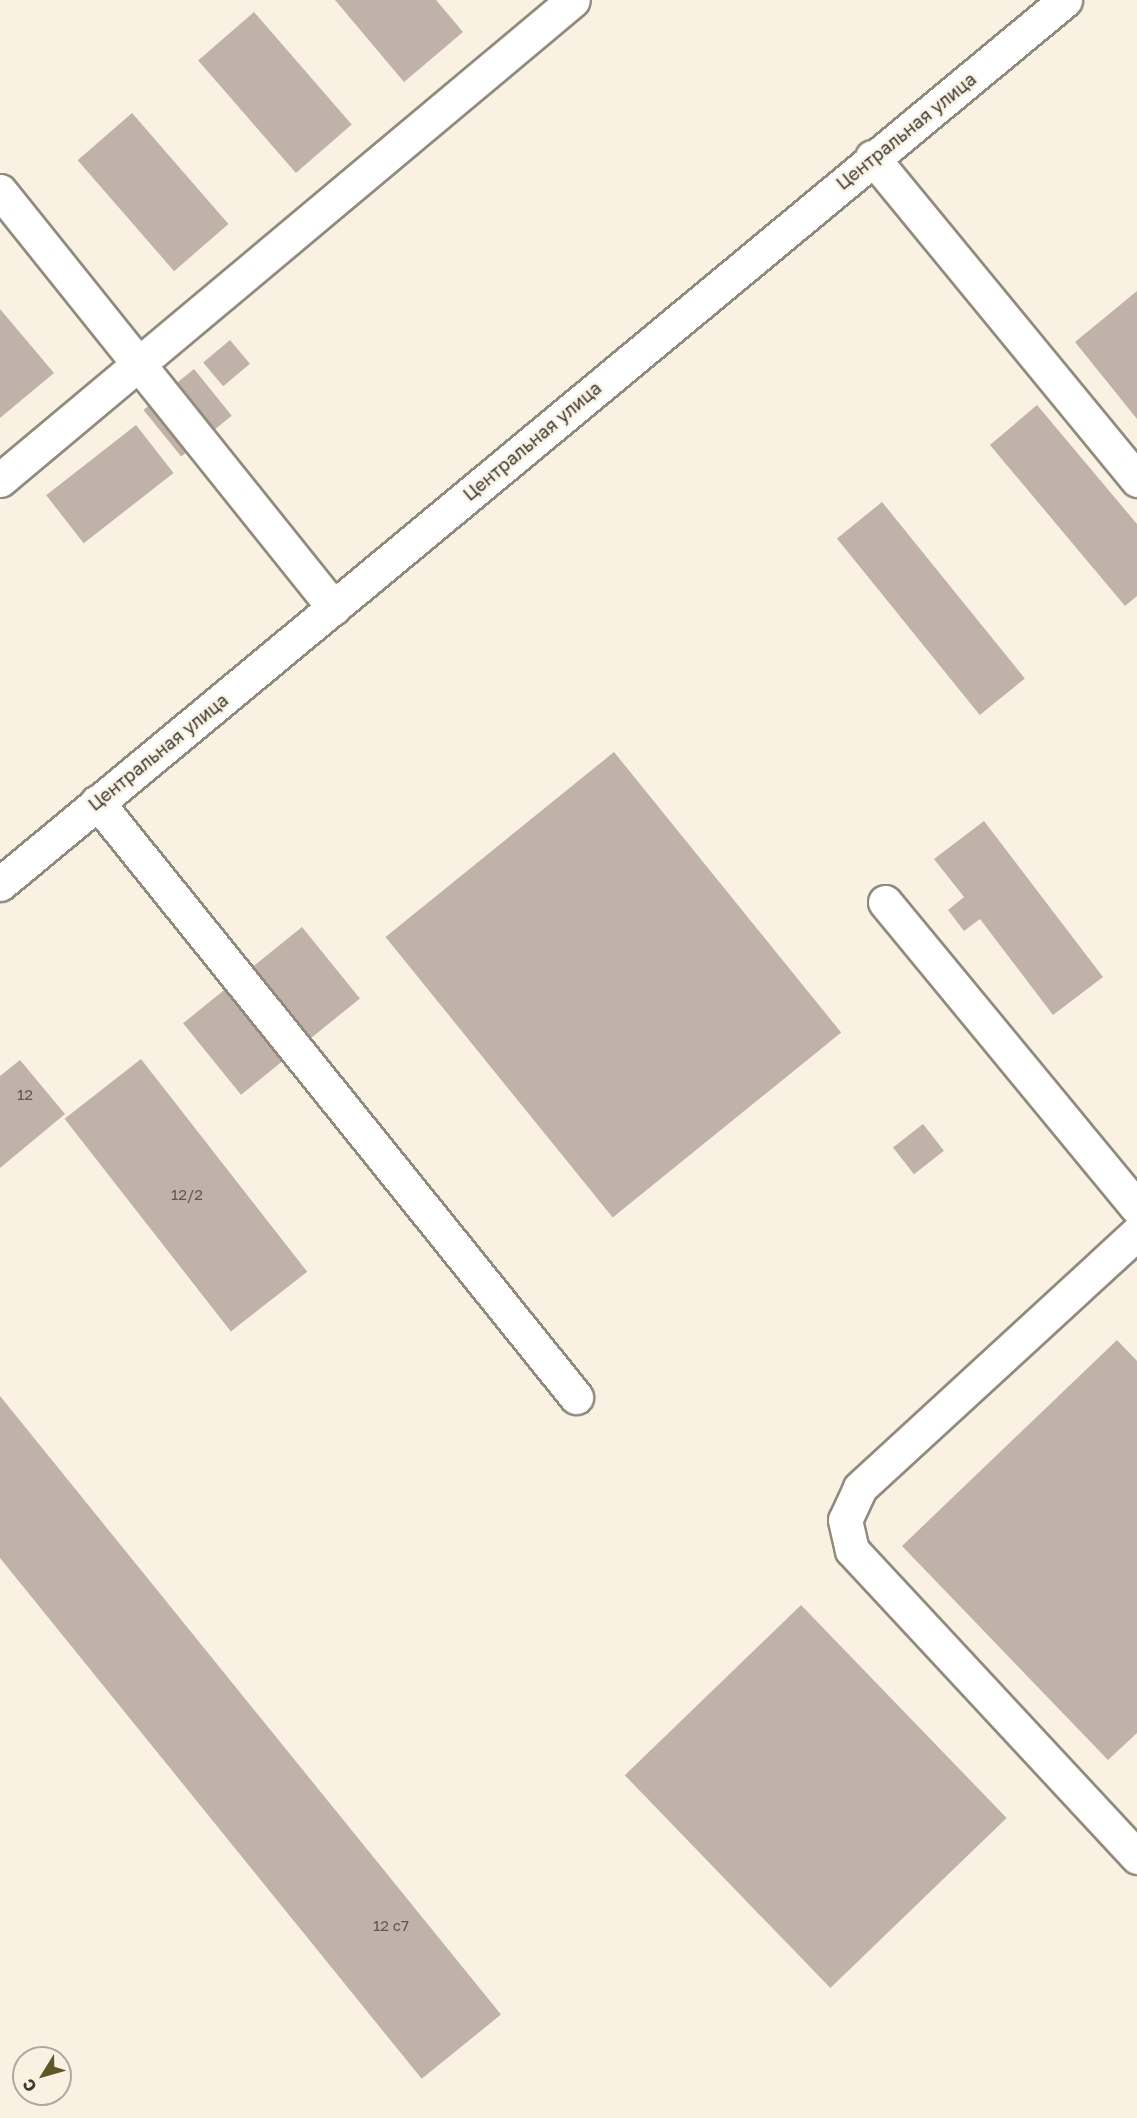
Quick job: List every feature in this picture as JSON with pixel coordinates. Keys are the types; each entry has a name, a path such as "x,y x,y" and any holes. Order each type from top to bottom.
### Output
{"street":[{"path":"0,480 142,364 573,0"},
{"name":"Центральная улица","path":"0,884 872,158 1046,6"},
{"path":"872,158 1137,480"},
{"path":"0,191 142,364 334,608"},
{"path":"97,802 576,1397"},
{"path":"885,902 1137,1208"},
{"path":"1137,1233 860,1488 844,1520 852,1550 1137,1857"}],"building":[{"path":"335,0 436,0 463,32 404,82"},
{"path":"254,12 352,124 296,173 198,61"},
{"path":"132,113 228,224 174,271 78,160"},
{"path":"1137,291 1137,419 1075,342"},
{"path":"0,309 54,373 0,418"},
{"path":"230,340 250,364 223,386 203,362"},
{"path":"194,369 232,416 181,457 143,410"},
{"path":"1037,405 1137,524 1137,596 1125,606 990,445"},
{"path":"136,425 174,473 84,543 46,495"},
{"path":"882,502 1025,678 980,715 837,539"},
{"path":"614,752 841,1033 613,1218 386,937"},
{"path":"984,821 1103,977 1053,1015 980,919 964,931 948,910 964,897 934,859"},
{"path":"302,927 360,998 241,1095 183,1023"},
{"path":"141,1059 307,1272 231,1331 65,1119"},
{"path":"20,1060 65,1114 0,1168 0,1076"},
{"path":"923,1124 944,1151 914,1174 893,1147"},
{"path":"1117,1340 1137,1361 1137,1733 1108,1760 902,1546"},
{"path":"0,1396 501,2015 422,2079 0,1558"},
{"path":"801,1605 1007,1818 830,1988 625,1775"}]}
